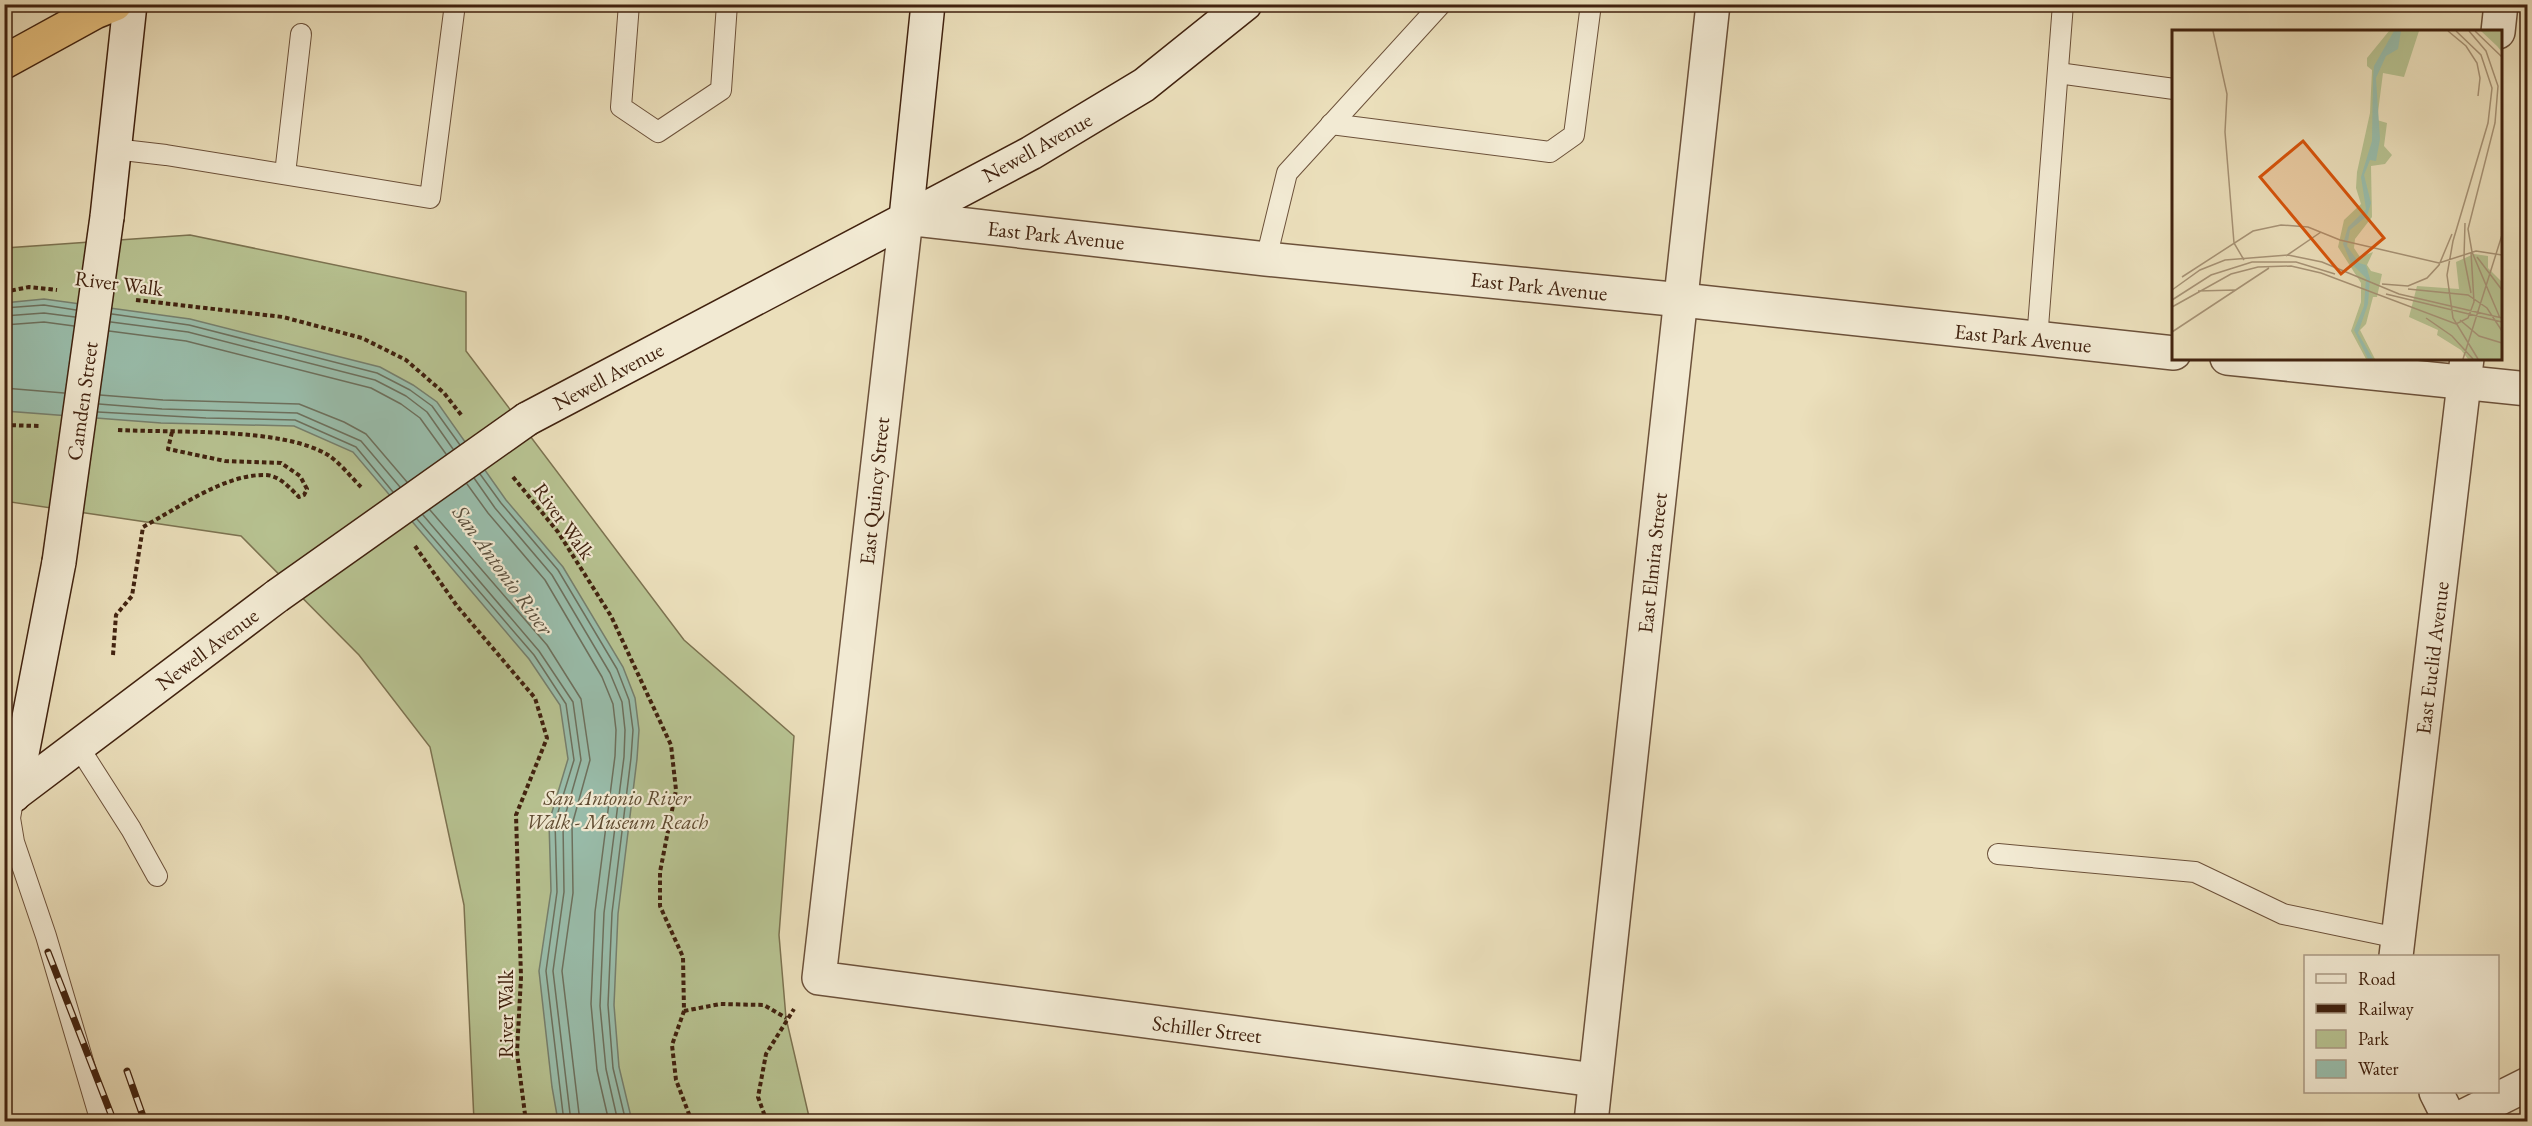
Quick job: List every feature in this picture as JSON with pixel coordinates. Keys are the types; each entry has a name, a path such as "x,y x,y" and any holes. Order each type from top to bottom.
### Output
{"highway":[{"path":"4,62 105,7"}],"street":[{"name":"Camden Street","path":"9,799 59,562 107,217 130,4"},
{"name":"East Quincy Street","path":"819,978 906,218 928,4"},
{"name":"Newell Avenue","path":"9,799 277,596 527,419 1031,153 1144,85 1245,4"},
{"name":"East Elmira Street","path":"1591,1122 1713,4"},
{"path":"2498,30 2500,4"},
{"name":"East Park Avenue","path":"906,218 1266,259 1682,300 2172,353"},
{"path":"2267,360 2466,370 2528,389"},
{"name":"East Euclid Avenue","path":"2397,947 2466,370"},
{"name":"Schiller Street","path":"819,978 1595,1080"},
{"path":"2436,1093 2451,1122 2528,1084"}],"lane":[{"path":"114,149 166,154 430,198 455,4"},
{"path":"629,4 621,107 658,132 720,90 727,4"},
{"path":"1266,259 1287,172 1441,4"},
{"path":"1331,124 1550,152 1574,135 1592,4"},
{"path":"2037,340 2063,4"},
{"path":"285,174 301,34"},
{"path":"2058,73 2172,89"},
{"path":"78,746 131,829 157,876"},
{"path":"9,799 14,842 46,936 101,1122"},
{"path":"1998,854 2195,872 2283,914 2397,947"}],"path":[{"name":"River Walk","path":"4,292 29,286 64,291"},
{"name":"River Walk","path":"133,300 283,317 362,338 406,360 444,393 465,419"},
{"path":"4,424 40,426"},
{"path":"110,430 220,433 288,439 328,455 362,488"},
{"path":"113,655 116,615 132,596 143,527 223,482 267,474 283,482 299,497 304,495 307,489 300,476 281,463 225,461 168,449 172,432"},
{"name":"River Walk","path":"508,471 558,532 611,616 671,745 676,789 660,872 660,906 683,957 684,1011 672,1045 676,1080 692,1122"},
{"name":"River Walk","path":"410,538 457,606 535,698 547,738 516,814 520,977 517,1052 526,1122"},
{"path":"767,1122 758,1097 766,1054 786,1018 819,978"},
{"path":"684,1011 720,1004 764,1005 786,1018"}],"green space":[{"name":"San Antonio River Walk - Museum Reach","path":"190,235 466,292 466,351 684,640 794,736 779,935 786,1018 810,1121 474,1121 464,905 430,747 359,655 241,536 11,502 10,551 5,584 5,248"}],"water":[{"name":"San Antonio River","path":"44,299 190,319 380,367 413,385 437,402 506,500 563,567 623,667 635,698 639,730 618,914 614,1005 619,1067 632,1121 558,1121 539,971 551,891 549,822 568,759 560,705 529,659 353,452 294,426 161,423 5,411 4,303"}],"railway":[{"path":"48,952 114,1122"},
{"path":"127,1071 145,1122"}]}
